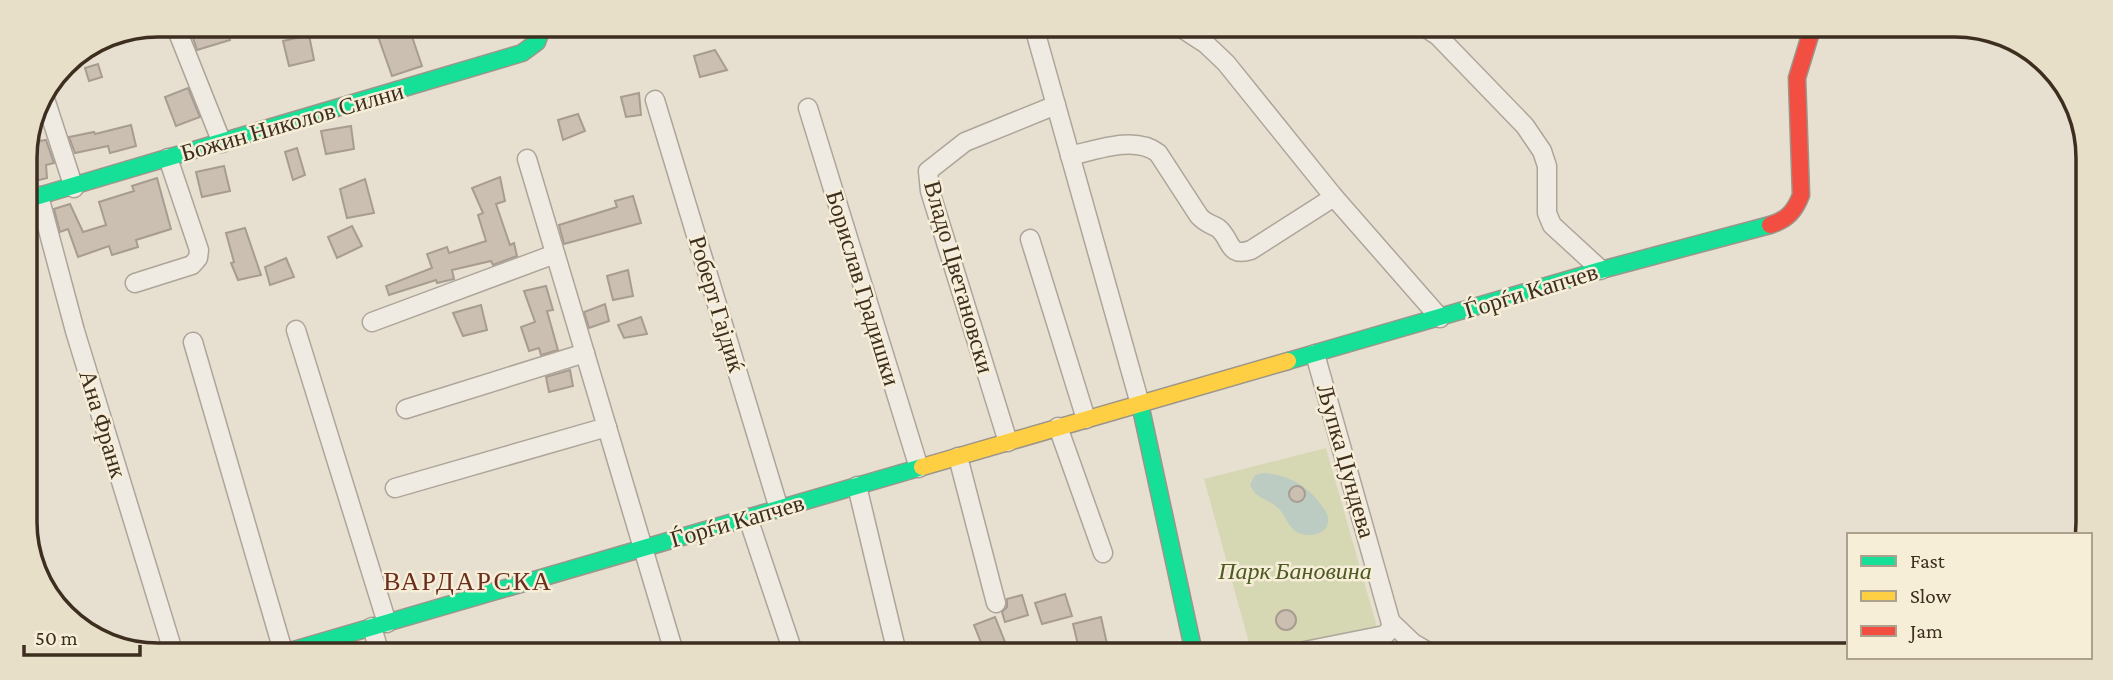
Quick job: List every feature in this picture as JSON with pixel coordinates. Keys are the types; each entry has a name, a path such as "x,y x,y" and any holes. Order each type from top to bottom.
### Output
{"street":[{"path":"180,37 222,143"},
{"name":"Божин Николов Силни","path":"37,197 523,53 533,48 541,37"},
{"path":"1037,37 1140,404 1192,643"},
{"path":"1195,37 1226,63 1334,197 1440,318"},
{"path":"1439,37 1525,126 1542,151 1547,166 1548,213 1552,225 1601,270"},
{"name":"Ѓорѓи Капчев","path":"318,643 1601,270 1781,222 1789,218 1799,204 1801,195 1797,78 1810,37"},
{"name":"Роберт Гајдиќ","path":"655,100 779,509"},
{"name":"Владо Цветановски","path":"1008,442 930,191 928,171 965,142 1056,105"},
{"path":"48,106 74,188"},
{"name":"Борислав Градишки","path":"808,108 919,468"},
{"path":"1070,156 1123,145 1153,149 1199,216 1205,223 1222,232 1232,250 1242,253 1251,250 1334,197"},
{"path":"135,283 192,265 198,258 199,250 168,158"},
{"path":"527,159 671,643"},
{"name":"Ана Франк","path":"37,213 171,643"},
{"path":"1030,239 1086,419"},
{"path":"372,322 555,254"},
{"path":"296,330 380,625 379,643"},
{"path":"193,342 281,643"},
{"path":"406,409 584,353"},
{"name":"Љупка Џундева","path":"1315,354 1392,623"},
{"path":"395,488 607,427"},
{"path":"1058,427 1102,553"},
{"path":"958,457 996,603"},
{"path":"857,486 895,643"},
{"path":"748,518 790,643"},
{"path":"1392,623 1413,643"},
{"path":"1345,643 1385,635 1391,630 1392,623"}],"green space":[{"name":"Парк Бановина","path":"1326,448 1377,627 1318,643 1249,643 1204,479"}],"shaded area":[{"path":"1263,473 1297,482 1310,492 1327,515 1327,526 1324,530 1309,535 1294,530 1278,508 1258,496 1252,489 1250,485 1255,475"}],"building":[{"path":"229,37 230,40 197,50 193,38"},
{"path":"309,37 314,60 289,66 283,41"},
{"path":"378,37 412,37 422,66 392,76"},
{"path":"715,50 727,70 700,77 694,56"},
{"path":"98,64 102,77 89,81 85,68"},
{"path":"188,88 200,117 176,126 165,97"},
{"path":"639,93 641,115 626,117 621,97"},
{"path":"578,114 585,131 563,140 558,120"},
{"path":"131,125 136,146 110,153 108,146 75,153 69,137 94,132 95,134"},
{"path":"351,126 354,149 326,154 321,131"},
{"path":"46,140 54,163 46,165 47,178 37,180 37,150 39,141"},
{"path":"297,148 305,175 293,180 285,152"},
{"path":"224,166 230,191 202,197 196,172"},
{"path":"500,177 505,201 496,204 510,245 514,243 517,256 493,265 491,261 452,270 454,279 437,283 436,280 389,295 386,286 432,268 427,254 447,247 449,253 486,241 478,215 483,213 472,188"},
{"path":"157,178 171,229 136,240 138,247 112,255 109,246 78,257 68,229 60,232 54,209 70,204 83,232 106,225 99,202 134,191 132,186"},
{"path":"365,179 374,213 347,218 340,189"},
{"path":"633,196 641,223 564,244 559,225 617,207 615,201"},
{"path":"352,226 362,246 337,258 328,237"},
{"path":"245,228 261,275 238,280 231,263 234,262 226,233"},
{"path":"286,258 294,277 270,285 265,267"},
{"path":"628,270 633,296 613,300 607,276"},
{"path":"546,286 553,310 547,311 558,350 541,355 539,348 529,351 521,327 535,322 524,291"},
{"path":"605,304 609,321 589,328 584,312"},
{"path":"481,305 487,330 463,336 453,313"},
{"path":"641,317 647,334 624,338 618,325"},
{"path":"570,370 573,386 549,392 546,377"},
{"path":"1294,486 1300,486 1305,494 1303,500 1294,502 1289,497 1289,491"},
{"path":"1065,594 1072,616 1042,624 1035,603"},
{"path":"1022,595 1028,615 1005,622 1002,612 1007,607 1007,599"},
{"path":"1286,610 1293,613 1296,620 1293,627 1286,630 1279,627 1276,620 1279,613"},
{"path":"995,617 1005,642 981,643 974,625"},
{"path":"1101,617 1107,643 1078,643 1073,624"}],"traffic: fast":[{"path":"37,196 522,53 537,42 539,37"},
{"path":"1288,361 1601,270 1770,225"},
{"path":"1140,404 1192,643"},
{"path":"317,643 922,467"}],"traffic: slow":[{"path":"922,467 1288,361"}],"traffic: jam":[{"path":"1770,225 1790,214 1801,195 1797,78 1810,37"}],"district":[{"name":"ВАРДАРСКА","path":"468,581"}]}
